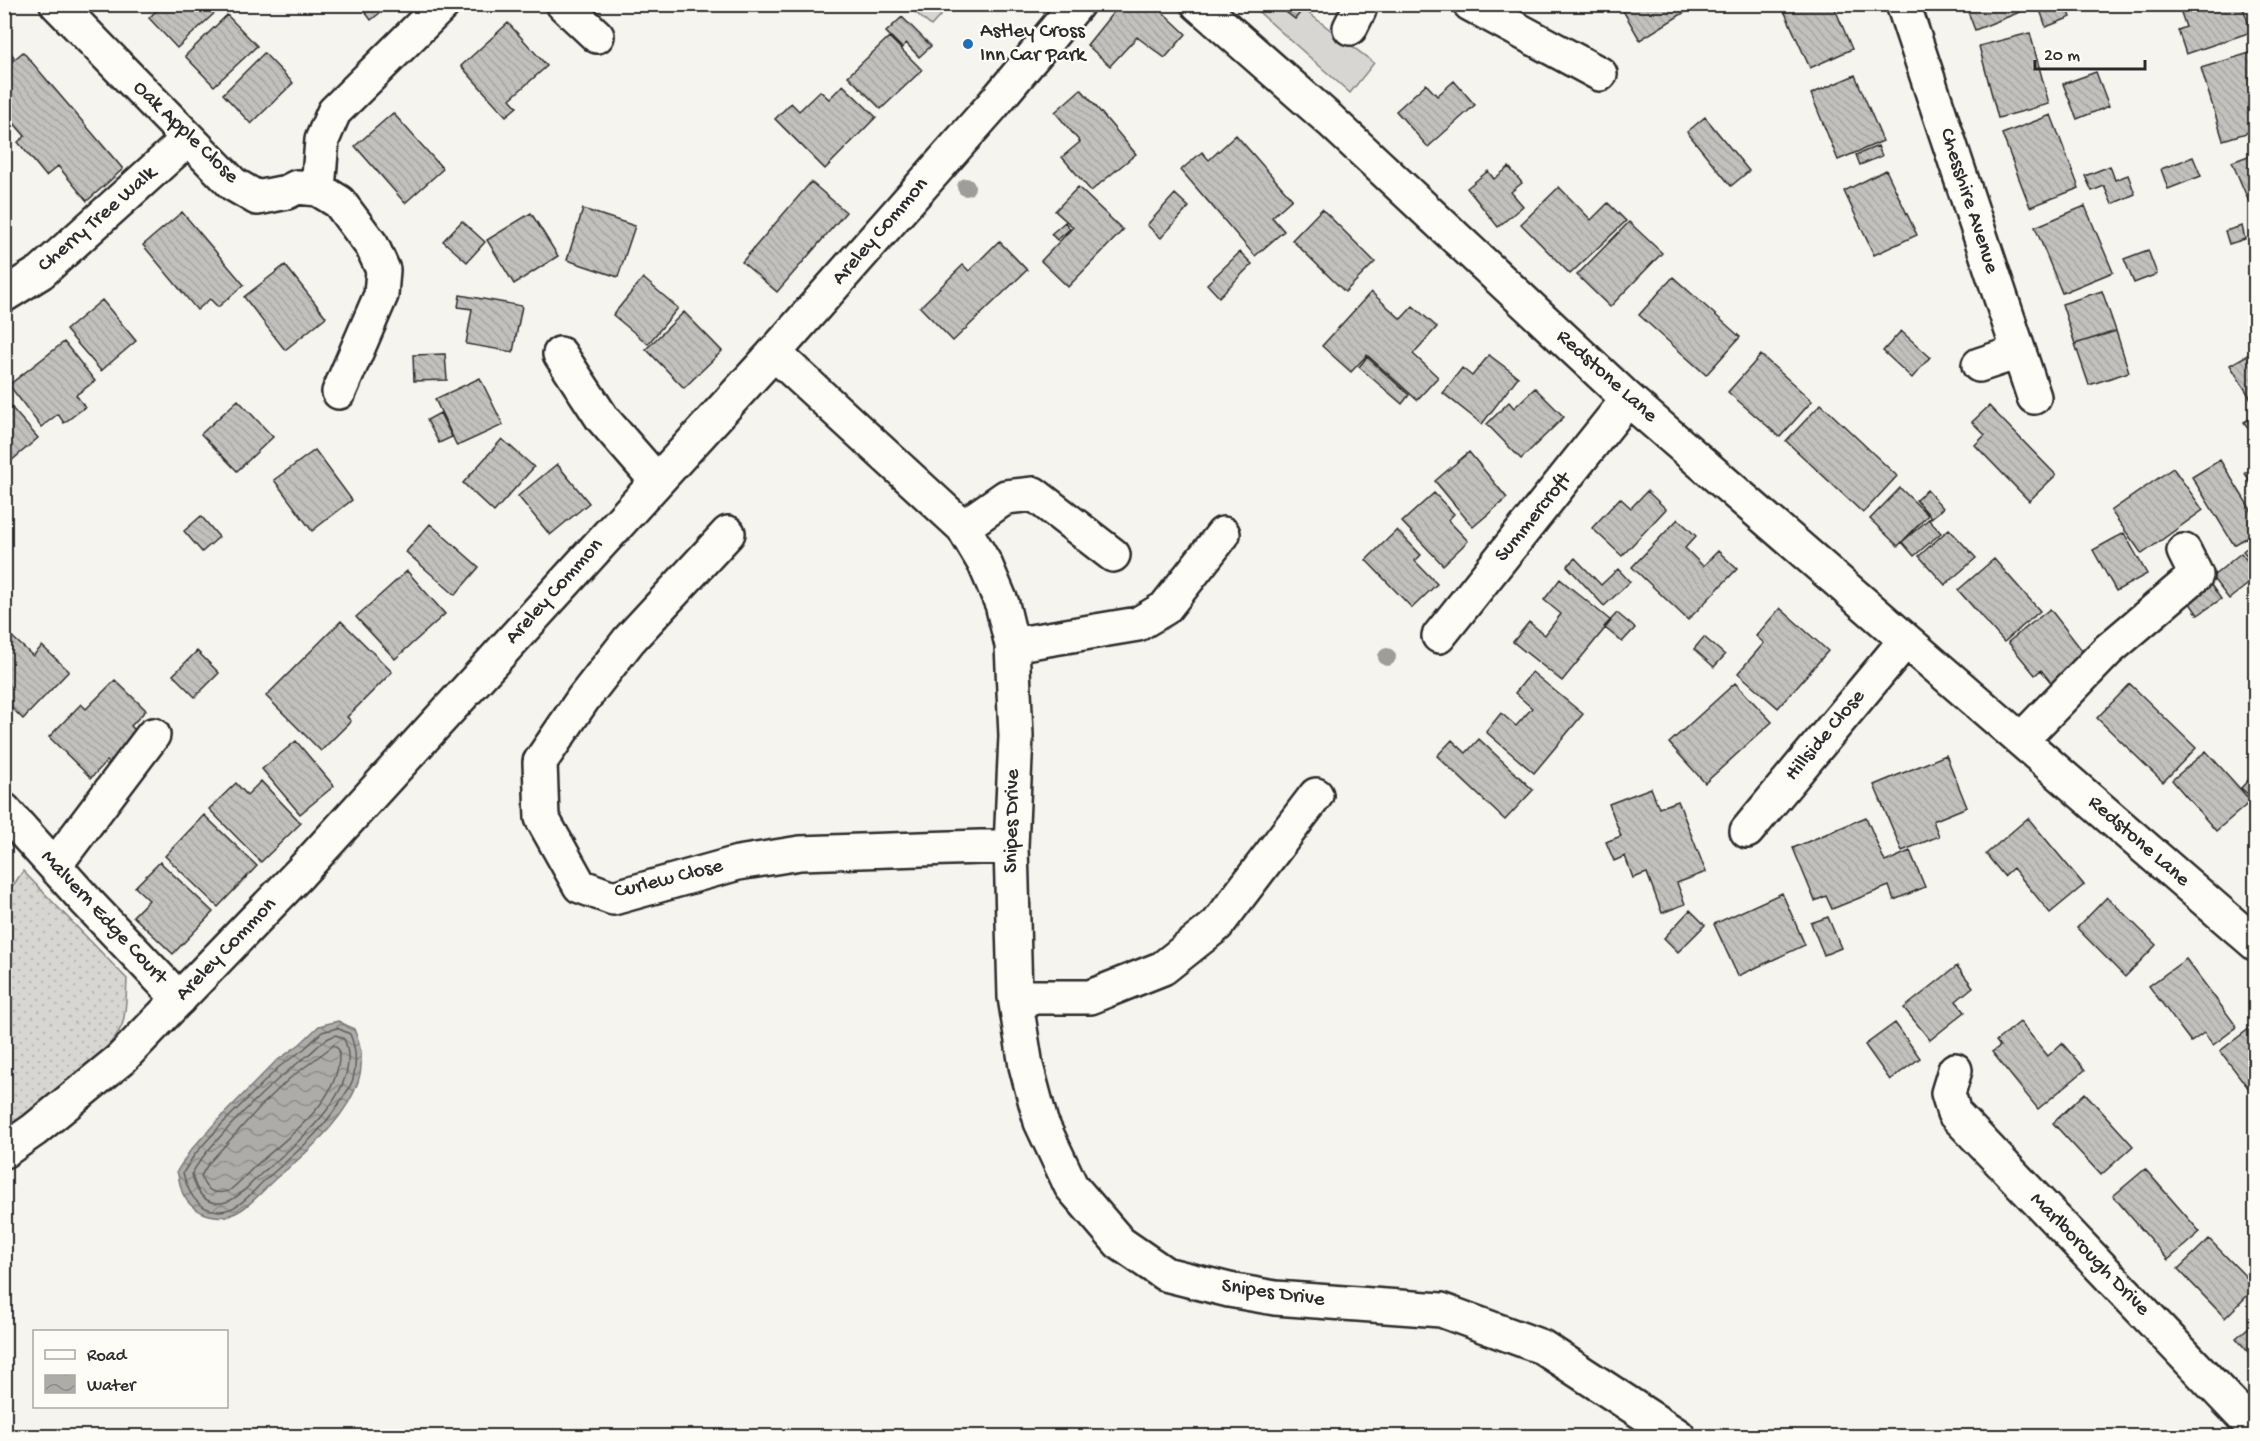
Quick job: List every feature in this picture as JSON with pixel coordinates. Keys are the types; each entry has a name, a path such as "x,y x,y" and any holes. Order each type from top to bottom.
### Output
{"street":[{"name":"Oak Apple Close","path":"57,4 233,184 258,198 287,192 297,187 318,189"},
{"path":"339,392 381,295 383,270 372,246 339,202 318,189 322,140 334,112 442,4"},
{"path":"563,4 597,36"},
{"name":"Areley Common","path":"4,1151 34,1130 120,1059 300,873 774,352 992,106 1077,4"},
{"name":"Redstone Lane","path":"1198,4 1331,121 1628,399 2256,944"},
{"path":"1470,4 1600,75"},
{"name":"Chesshire Avenue","path":"1903,4 2034,398"},
{"name":"Cherry Tree Walk","path":"4,295 41,272 188,140"},
{"name":"Snipes Drive","path":"774,352 963,527 985,564 1002,604 1012,645 1016,736 1011,846 1015,997 1026,1066 1041,1122 1071,1186 1120,1243 1165,1274 1229,1290 1275,1298 1440,1310 1542,1347 1678,1437"},
{"path":"1979,365 2018,352"},
{"path":"560,354 602,418 656,480"},
{"name":"Summercroft","path":"1439,636 1628,399"},
{"path":"963,527 1006,497 1034,494 1113,555"},
{"name":"Curlew Close","path":"728,532 629,640 583,699 540,762 542,818 580,886 613,898 738,863 800,852 1011,846"},
{"path":"1012,645 1138,624 1165,608 1223,534"},
{"path":"2021,740 2108,650 2196,575 2184,551"},
{"name":"Hillside Close","path":"1747,831 1905,641"},
{"path":"56,865 153,735"},
{"path":"1015,997 1090,997 1163,968 1217,925 1316,795"},
{"name":"Malvern Edge Court","path":"4,810 53,866 56,865 87,902 179,999"},
{"name":"Marlborough Drive","path":"1955,1070 1948,1093 1954,1113 2256,1430"}],"shaded area":[{"path":"907,5 950,5 931,26"},
{"path":"1251,5 1276,5 1295,19 1303,9 1374,63 1350,93"},
{"path":"23,871 127,979 126,1002 122,1025 102,1052 70,1081 5,1130 5,897"}],"water":[{"path":"338,1021 354,1029 360,1048 361,1062 360,1075 352,1096 334,1122 311,1148 241,1210 225,1216 216,1216 200,1212 193,1207 183,1194 177,1171 190,1151 275,1062 300,1044 319,1026"}],"building":[{"path":"163,4 217,4 220,8 177,48 149,18"},
{"path":"359,4 391,4 371,20"},
{"path":"1120,4 1154,4 1186,34 1165,58 1137,37 1110,66 1087,45"},
{"path":"1276,4 1307,4 1295,19"},
{"path":"1314,4 1327,4 1322,11"},
{"path":"1629,4 1698,4 1640,40 1622,9"},
{"path":"1781,4 1833,4 1852,49 1810,68"},
{"path":"1965,4 2023,4 2025,10 1975,30"},
{"path":"2038,4 2066,4 2071,17 2046,27"},
{"path":"2178,4 2242,4 2251,32 2186,54 2178,30 2186,27"},
{"path":"227,15 257,46 214,86 185,56"},
{"path":"902,17 931,46 919,57 906,43 902,48 886,32"},
{"path":"508,23 547,66 510,99 517,107 506,116 461,66"},
{"path":"2030,33 2049,104 1998,118 1979,46"},
{"path":"889,37 922,70 881,109 848,76"},
{"path":"4,44 14,57 4,64"},
{"path":"2256,51 2256,130 2223,140 2201,68"},
{"path":"23,52 123,169 87,201 58,166 46,176 18,142 25,136 4,112 4,68"},
{"path":"264,53 293,83 251,124 223,94"},
{"path":"2096,72 2109,106 2077,119 2063,84"},
{"path":"1855,75 1883,141 1838,160 1811,94"},
{"path":"1454,81 1475,105 1428,147 1396,111 1426,84 1437,96"},
{"path":"843,85 876,117 825,169 775,119 791,103 799,111 820,91 829,99"},
{"path":"1081,89 1136,154 1091,191 1062,157 1080,142 1055,112"},
{"path":"393,113 443,169 405,203 355,146"},
{"path":"2051,115 2079,188 2030,207 2002,134"},
{"path":"1705,117 1749,171 1731,186 1687,132"},
{"path":"1236,135 1292,199 1272,217 1284,231 1255,256 1181,170 1202,152 1209,160"},
{"path":"1878,146 1882,156 1860,165 1856,155"},
{"path":"2256,153 2256,218 2232,162"},
{"path":"2193,157 2201,176 2168,189 2161,169"},
{"path":"2110,166 2115,180 2128,175 2135,194 2112,204 2104,186 2092,191 2085,176"},
{"path":"1509,167 1522,183 1511,192 1523,206 1498,227 1467,188 1488,171 1494,179"},
{"path":"1886,170 1917,235 1874,255 1844,191"},
{"path":"811,182 846,212 777,292 742,262"},
{"path":"1078,187 1123,230 1068,287 1041,261 1073,227 1055,211"},
{"path":"1559,187 1591,220 1608,203 1626,221 1570,274 1521,224"},
{"path":"1175,194 1189,207 1161,238 1147,225"},
{"path":"2085,206 2113,272 2062,293 2035,227"},
{"path":"583,209 635,226 618,277 567,260"},
{"path":"1322,209 1375,262 1345,292 1292,240"},
{"path":"182,212 244,285 218,307 210,299 197,310 143,245"},
{"path":"531,213 558,256 514,284 487,240"},
{"path":"462,221 485,242 467,262 443,241"},
{"path":"1065,222 1070,229 1057,240 1051,234"},
{"path":"1629,222 1662,253 1610,307 1577,275"},
{"path":"2242,226 2245,239 2229,244 2225,231"},
{"path":"999,241 1027,270 953,341 920,307 963,265 969,271"},
{"path":"2148,250 2157,274 2134,283 2124,259"},
{"path":"1240,252 1252,264 1219,297 1207,284"},
{"path":"285,265 326,317 285,350 244,297"},
{"path":"1673,277 1740,337 1706,375 1639,315"},
{"path":"643,278 678,308 648,344 613,315"},
{"path":"2102,291 2116,331 2075,344 2062,304"},
{"path":"1371,292 1401,319 1413,306 1437,327 1413,354 1438,377 1417,400 1367,355 1351,372 1322,346"},
{"path":"460,295 522,306 513,352 466,344 472,309 458,307"},
{"path":"102,300 136,341 101,371 66,330"},
{"path":"684,312 722,351 684,388 646,349"},
{"path":"1901,331 1930,357 1912,378 1883,351"},
{"path":"2116,331 2129,372 2089,385 2075,344"},
{"path":"64,342 95,381 76,395 85,407 64,423 58,414 41,427 9,385"},
{"path":"2256,350 2256,407 2230,365"},
{"path":"445,354 447,380 414,381 413,355"},
{"path":"1489,355 1518,377 1482,424 1443,393 1462,368 1472,376"},
{"path":"1761,355 1812,401 1780,437 1728,392"},
{"path":"1367,357 1409,395 1402,404 1359,367"},
{"path":"480,378 503,425 457,446 435,399"},
{"path":"1535,388 1564,417 1521,459 1487,424 1509,402 1514,408"},
{"path":"4,399 38,438 4,467"},
{"path":"238,400 273,437 237,471 201,434"},
{"path":"1821,404 1897,476 1863,513 1786,441"},
{"path":"1989,406 2056,475 2029,501 1975,445 1985,435 1972,422"},
{"path":"440,413 452,437 439,443 427,420"},
{"path":"2256,415 2256,432 2252,434 2244,422"},
{"path":"502,439 534,467 494,512 463,483"},
{"path":"315,450 352,500 312,531 274,480"},
{"path":"1469,452 1507,498 1473,527 1435,481"},
{"path":"2220,460 2256,518 2256,532 2234,545 2192,477"},
{"path":"557,464 589,503 550,535 518,496"},
{"path":"2173,468 2203,510 2142,554 2111,511"},
{"path":"2256,468 2256,494 2245,473"},
{"path":"1900,488 1928,515 1898,546 1870,519"},
{"path":"1927,490 1943,508 1929,520 1941,533 1914,556 1902,542 1931,517 1916,500"},
{"path":"1647,491 1666,509 1622,556 1592,528 1620,498 1631,508"},
{"path":"1434,493 1454,514 1448,520 1468,541 1443,565 1402,522"},
{"path":"201,516 219,537 202,552 184,531"},
{"path":"1678,519 1696,536 1685,548 1703,566 1718,551 1737,569 1688,620 1632,567"},
{"path":"430,524 479,567 455,595 406,552"},
{"path":"1949,529 1976,558 1945,585 1919,556"},
{"path":"1397,530 1421,555 1415,561 1437,584 1412,608 1366,560"},
{"path":"2124,533 2147,574 2116,591 2093,550"},
{"path":"2256,540 2256,566 2243,551"},
{"path":"2241,553 2256,572 2256,578 2229,599 2212,577"},
{"path":"1575,558 1601,585 1618,569 1630,582 1604,606 1567,566"},
{"path":"1994,559 2040,611 2004,642 1958,590"},
{"path":"407,571 445,614 395,659 356,617"},
{"path":"2206,578 2221,599 2198,615 2183,593"},
{"path":"1560,579 1611,621 1562,681 1513,642 1529,622 1545,635 1561,614 1544,600"},
{"path":"1780,608 1828,651 1778,708 1738,673 1764,643 1756,636"},
{"path":"2050,609 2092,663 2057,690 2041,670 2035,675 2008,642"},
{"path":"1617,613 1635,628 1622,642 1604,627"},
{"path":"341,621 392,672 347,717 351,721 321,751 266,696"},
{"path":"9,634 33,656 42,646 69,671 23,719 6,702 4,704 4,638"},
{"path":"1704,637 1725,655 1714,667 1694,649"},
{"path":"197,651 219,673 195,697 173,675"},
{"path":"1532,672 1583,714 1534,773 1486,732 1501,713 1516,726 1532,708 1515,693"},
{"path":"115,680 146,710 131,726 141,736 112,765 107,761 91,778 49,737 81,704 86,709"},
{"path":"1735,683 1772,722 1705,783 1669,743"},
{"path":"2130,684 2196,748 2163,782 2097,718"},
{"path":"1479,739 1533,790 1505,820 1437,756 1452,740 1466,753"},
{"path":"296,741 334,786 300,814 262,769"},
{"path":"2206,751 2251,801 2216,831 2172,780"},
{"path":"1946,755 1967,807 1933,821 1939,836 1902,851 1874,785"},
{"path":"2256,772 2256,801 2241,788"},
{"path":"261,781 301,823 261,862 209,809 236,783 247,795"},
{"path":"1651,788 1659,808 1678,801 1706,872 1677,883 1685,904 1662,913 1647,873 1633,878 1625,856 1614,861 1606,842 1621,836 1609,804"},
{"path":"204,815 257,866 218,907 165,856"},
{"path":"1866,817 1885,862 1910,851 1925,887 1894,900 1889,886 1832,909 1826,896 1815,901 1793,848"},
{"path":"2028,818 2084,885 2050,913 2013,868 2004,876 1986,854"},
{"path":"160,862 213,912 173,954 133,916 149,900 135,887"},
{"path":"1782,893 1805,945 1738,976 1714,924"},
{"path":"2107,897 2156,945 2125,977 2077,928"},
{"path":"1690,910 1705,925 1678,952 1664,938"},
{"path":"1828,917 1841,948 1824,955 1811,923"},
{"path":"2186,959 2237,1027 2213,1045 2204,1033 2191,1042 2149,986"},
{"path":"1957,966 1973,987 1956,1001 1965,1012 1930,1040 1904,1008"},
{"path":"2020,1022 2048,1056 2062,1043 2085,1070 2038,1109 1992,1052 2000,1046 1996,1041"},
{"path":"1895,1023 1920,1058 1890,1080 1865,1045"},
{"path":"2254,1025 2256,1028 2256,1098 2220,1051"},
{"path":"2085,1093 2133,1146 2101,1175 2053,1123"},
{"path":"2145,1169 2200,1232 2168,1260 2113,1196"},
{"path":"2209,1239 2256,1287 2225,1318 2178,1269"},
{"path":"2256,1321 2256,1361 2236,1338"}],"place":[{"name":"Astley Cross Inn Car Park","path":"968,44"}]}
